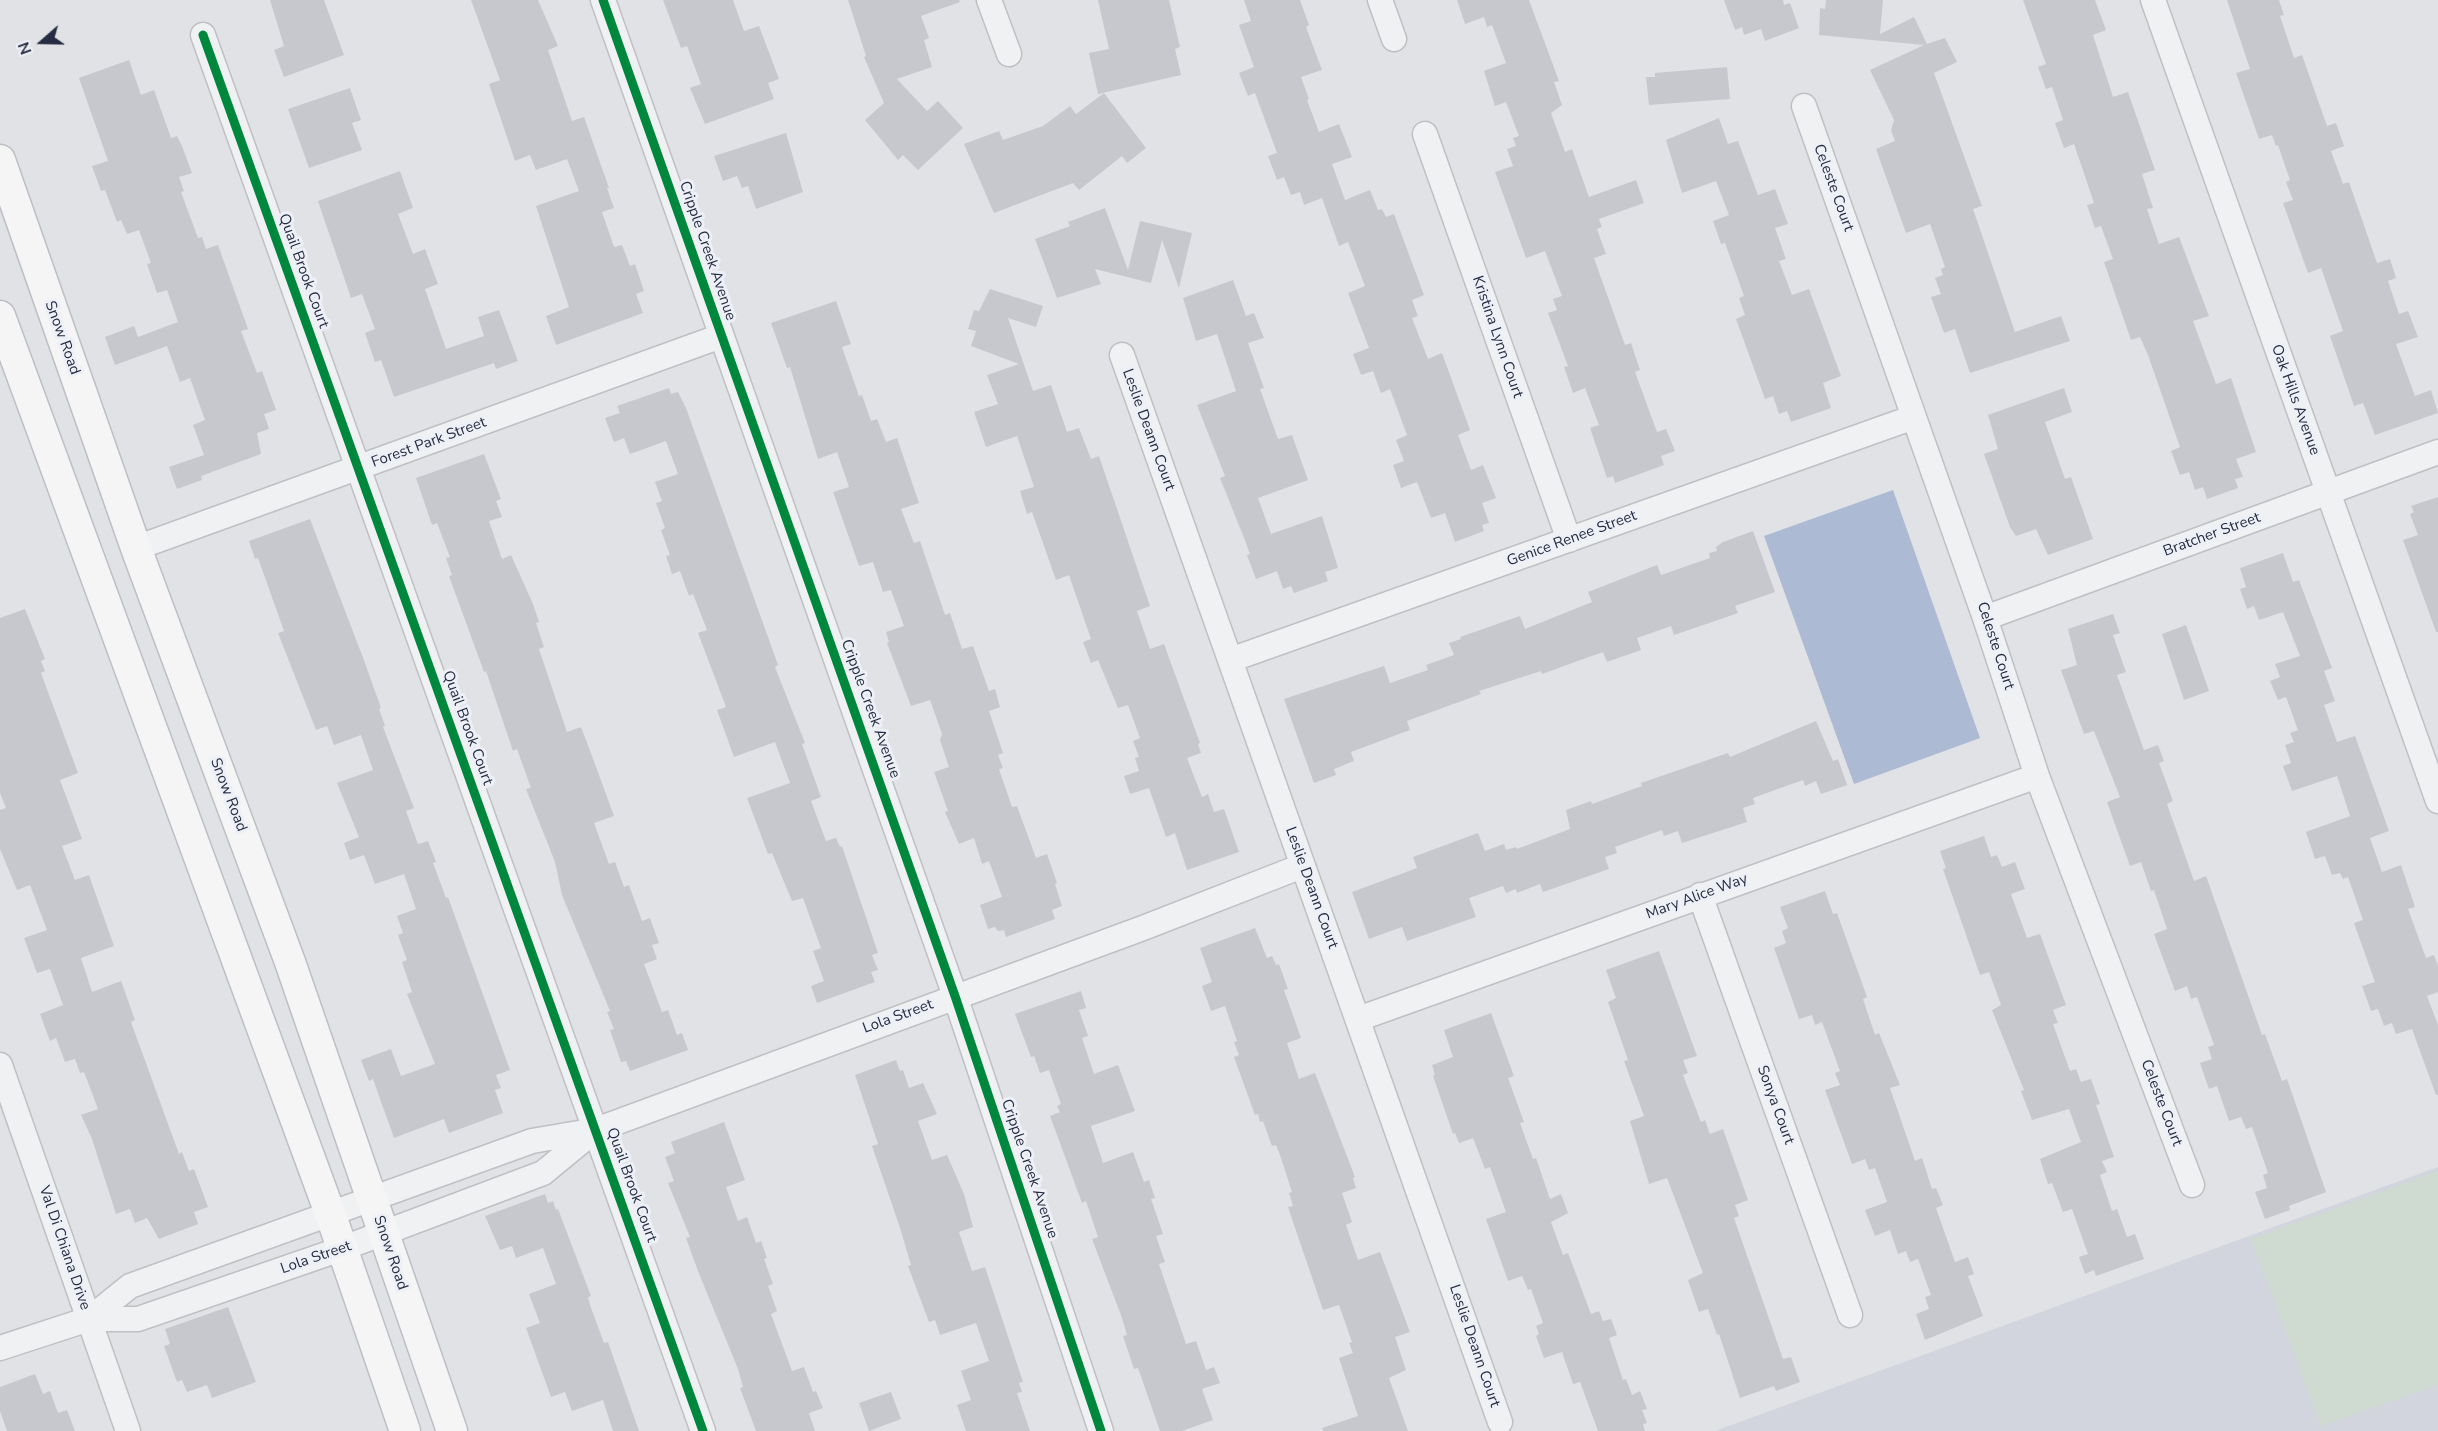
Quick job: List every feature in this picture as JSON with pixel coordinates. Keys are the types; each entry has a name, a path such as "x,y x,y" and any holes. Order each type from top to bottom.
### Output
{"main road":[{"name":"Snow Road","path":"0,160 136,548 291,962 382,1234 452,1431"},
{"path":"0,316 330,1213 405,1431"}],"street":[{"name":"Cripple Creek Avenue","path":"603,0 955,996 1101,1431"},
{"path":"989,0 1009,54"},
{"path":"1380,0 1394,39"},
{"name":"Oak Hills Avenue","path":"2153,0 2438,801"},
{"name":"Quail Brook Court","path":"203,35 703,1431"},
{"name":"Celeste Court","path":"1804,106 1985,618 2037,776 2192,1185"},
{"name":"Kristina Lynn Court","path":"1425,134 1569,540"},
{"name":"Forest Park Street","path":"136,548 721,336"},
{"name":"Leslie Deann Court","path":"1122,355 1500,1422"},
{"name":"Genice Renee Street","path":"1230,660 1914,417"},
{"name":"Bratcher Street","path":"1985,618 2438,452"},
{"name":"Mary Alice Way","path":"1358,1019 2037,776"},
{"name":"Lola Street","path":"89,1319 130,1286 532,1141 596,1130 1143,928 1302,866"},
{"name":"Sonya Court","path":"1700,895 1850,1315"},
{"name":"Val Di Chiana Drive","path":"0,1065 128,1431"},
{"name":"Lola Street","path":"0,1348 89,1319 138,1319 341,1249 543,1173 596,1130"}],"shaded area":[{"path":"2438,1167 2438,1431 1715,1431"},
{"path":"2438,1171 2438,1385 2321,1426 2251,1239"}],"water":[{"path":"1893,490 1980,738 1854,784 1764,536"}],"building":[{"path":"270,0 324,0 344,55 284,77 274,50 284,46"},
{"path":"471,0 538,0 558,46 548,50 572,121 584,117 609,188 607,188 614,208 602,212 614,247 622,245 630,266 635,264 644,291 636,294 643,313 556,345 546,316 569,307 536,206 579,191 567,159 536,170 530,155 515,161 489,84 500,80"},
{"path":"663,0 733,0 744,31 759,26 779,79 768,83 774,99 705,124 690,88 701,84 687,46 681,48"},
{"path":"848,0 959,0 960,2 921,16 929,38 924,40 932,67 897,79 927,111 938,101 963,128 918,170 903,155 898,160 865,120 884,103 864,57 866,56"},
{"path":"1098,0 1169,0 1180,47 1175,49 1181,75 1098,94 1089,53 1109,49"},
{"path":"1244,0 1300,0 1309,25 1306,27 1322,70 1301,77 1309,99 1307,100 1319,132 1339,124 1352,157 1332,164 1345,200 1370,190 1378,210 1382,209 1386,217 1394,214 1424,295 1412,300 1418,316 1412,318 1428,359 1442,353 1470,430 1458,435 1471,470 1483,465 1496,498 1482,503 1489,523 1482,525 1484,531 1455,542 1445,513 1431,518 1417,482 1401,488 1393,465 1404,461 1396,440 1407,435 1390,389 1381,393 1373,371 1361,375 1353,354 1369,348 1348,293 1365,286 1348,242 1339,246 1322,198 1304,205 1300,192 1291,195 1284,177 1277,180 1268,156 1277,153 1255,93 1248,96 1239,73 1254,67 1239,25 1251,21"},
{"path":"1457,0 1529,0 1559,81 1554,82 1562,105 1551,113 1565,152 1572,149 1589,197 1636,180 1644,203 1599,219 1602,227 1597,229 1606,254 1594,258 1625,345 1631,343 1640,370 1635,372 1657,432 1666,429 1675,451 1661,456 1664,465 1615,483 1613,476 1607,478 1590,428 1599,425 1585,388 1573,393 1564,367 1568,366 1548,313 1557,310 1553,299 1562,296 1545,251 1526,258 1495,172 1513,166 1507,149 1516,146 1513,138 1519,136 1506,102 1495,106 1484,71 1506,63 1492,25 1487,27 1484,17 1465,24"},
{"path":"1724,0 1783,0 1784,5 1790,3 1799,28 1765,41 1761,29 1744,35 1742,27 1735,30"},
{"path":"1826,0 1883,0 1880,34 1914,17 1927,44 1945,38 1957,62 1934,73 1982,206 1973,209 2015,332 2061,316 2070,341 1970,373 1955,329 1944,333 1931,297 1941,294 1935,278 1943,275 1941,269 1945,267 1930,224 1906,233 1876,149 1895,141 1891,130 1894,120 1870,70 1924,45 1819,35 1820,8 1825,9"},
{"path":"2023,0 2095,0 2106,30 2093,35 2113,97 2128,92 2155,170 2142,174 2153,208 2147,209 2159,244 2179,237 2209,316 2193,321 2216,384 2231,378 2256,452 2236,459 2243,477 2235,479 2238,488 2207,499 2203,487 2195,490 2189,472 2180,475 2171,451 2180,447 2140,337 2131,340 2104,262 2113,259 2101,226 2095,228 2087,205 2094,203 2074,144 2064,148 2055,123 2063,120 2052,87 2046,89 2038,67 2046,64"},
{"path":"2227,0 2279,0 2284,15 2280,16 2294,58 2302,55 2327,126 2336,123 2344,146 2331,151 2343,184 2349,182 2377,263 2390,259 2396,278 2388,281 2399,314 2408,311 2418,337 2396,344 2415,396 2431,390 2438,413 2375,435 2363,403 2354,406 2330,336 2343,331 2321,268 2308,273 2283,203 2293,200 2286,182 2290,180 2278,145 2276,146 2272,135 2259,139 2236,73 2250,69"},
{"path":"129,60 141,95 154,90 171,138 177,136 182,146 192,173 179,177 184,191 181,192 198,238 202,237 206,249 218,245 248,329 241,331 257,373 262,371 276,410 264,414 269,429 257,433 261,454 201,476 202,480 177,489 169,467 204,455 193,425 205,420 190,378 180,382 167,346 115,365 105,337 134,326 138,337 178,322 167,290 157,293 147,264 151,263 139,230 127,234 121,220 117,222 105,190 101,191 92,166 108,161 79,78"},
{"path":"1727,67 1730,99 1649,105 1646,77 1655,77 1655,73"},
{"path":"350,88 361,120 352,123 362,150 309,168 288,109"},
{"path":"1104,93 1146,148 1127,163 1122,156 1079,190 1073,183 994,213 964,144 999,131 1003,140 1043,126 1070,106 1076,114"},
{"path":"1719,118 1728,144 1738,141 1758,195 1775,189 1788,224 1775,228 1786,259 1779,261 1792,295 1809,289 1841,376 1823,383 1831,408 1791,422 1787,411 1779,414 1773,396 1765,399 1736,319 1745,315 1739,298 1744,296 1725,243 1721,244 1713,221 1729,215 1716,181 1682,193 1666,140"},
{"path":"786,133 803,192 756,209 748,186 742,188 737,176 723,181 714,156"},
{"path":"400,171 413,208 398,214 413,254 425,249 438,284 425,289 446,349 484,336 478,317 499,310 518,361 496,369 494,363 394,397 381,360 375,362 365,333 375,329 362,294 351,298 318,201"},
{"path":"1105,208 1128,270 1140,221 1192,233 1179,288 1162,240 1151,283 1095,269 1101,284 1057,298 1035,239 1070,226 1068,222"},
{"path":"1233,280 1246,316 1254,313 1264,338 1248,343 1264,388 1260,389 1278,439 1292,435 1308,480 1258,498 1271,534 1322,516 1338,568 1325,572 1328,581 1294,593 1291,586 1283,589 1277,571 1256,579 1247,555 1250,554 1220,478 1225,476 1197,405 1236,391 1217,334 1196,341 1183,298"},
{"path":"990,289 1043,306 1036,327 1008,318 1033,391 1051,385 1067,432 1079,428 1091,459 1099,456 1150,606 1137,611 1150,649 1164,644 1200,743 1198,744 1201,753 1187,758 1202,797 1208,794 1214,812 1224,809 1239,852 1187,870 1175,833 1166,837 1149,788 1130,794 1124,776 1139,771 1135,758 1139,757 1133,741 1140,738 1128,705 1118,708 1098,660 1091,663 1083,642 1091,639 1069,575 1056,580 1032,512 1027,514 1020,491 1034,487 1017,436 986,447 974,412 998,404 987,375 1019,364 971,346 976,331 968,329 974,310 979,311"},
{"path":"836,301 851,344 842,347 859,396 862,395 871,421 877,419 886,442 897,438 919,503 901,509 914,543 920,541 945,615 950,613 962,649 973,646 989,691 995,689 1000,707 989,711 1003,753 998,755 1003,768 999,769 1012,807 1017,806 1036,858 1047,854 1057,883 1055,884 1062,906 1052,910 1055,919 1006,937 1004,930 998,931 995,927 988,929 980,905 1002,897 989,861 982,864 974,838 959,844 945,812 948,811 934,772 949,767 940,740 942,734 930,700 911,706 887,643 889,642 886,632 904,626 891,590 883,592 873,562 859,566 833,492 849,487 837,452 818,459 790,367 787,368 771,323"},
{"path":"669,388 671,394 678,392 686,408 778,665 775,667 805,743 802,744 821,797 811,801 826,841 836,838 840,847 842,846 878,953 872,955 878,970 871,972 875,982 817,1003 811,986 824,981 813,951 821,948 803,898 792,901 772,853 768,854 747,798 790,783 775,742 734,757 717,710 726,707 698,633 707,630 693,594 689,596 680,571 672,574 666,556 670,555 661,530 665,528 656,503 662,501 655,482 678,474 666,441 630,454 624,438 614,442 605,418 620,413 617,406"},
{"path":"2064,388 2072,412 2045,422 2065,479 2071,477 2093,539 2048,555 2036,529 2016,536 2010,527 1984,454 1998,449 1988,415"},
{"path":"484,454 501,499 496,501 502,517 489,521 502,559 511,555 533,604 539,622 536,623 544,647 539,649 567,732 581,727 592,756 614,816 594,823 609,864 615,862 624,887 629,885 642,921 650,918 659,943 652,945 657,959 644,964 662,1012 668,1010 677,1035 682,1033 688,1050 630,1071 626,1061 621,1062 610,1030 614,1029 607,1012 610,1011 562,895 555,862 526,789 531,788 517,749 513,751 486,671 484,672 449,576 452,575 446,558 450,557 437,523 432,525 416,478"},
{"path":"2438,497 2438,632 2436,632 2403,540 2418,535 2410,514 2414,512 2411,506"},
{"path":"310,519 365,663 381,708 379,709 385,726 383,727 414,808 406,811 418,844 428,841 436,862 433,863 446,898 448,897 510,1070 496,1075 501,1088 495,1090 503,1113 449,1133 444,1119 394,1138 373,1079 369,1081 361,1060 391,1049 401,1076 435,1064 407,994 412,992 402,962 407,960 398,935 403,933 397,916 416,909 404,874 375,884 364,855 350,860 344,843 359,837 337,783 373,770 361,735 334,745 327,726 316,730 278,633 284,631 258,558 255,559 249,541"},
{"path":"1753,531 1775,592 1735,606 1738,613 1674,635 1671,626 1637,638 1641,650 1607,662 1603,652 1542,674 1541,671 1479,691 1481,694 1407,721 1410,730 1351,752 1354,761 1334,769 1336,775 1314,783 1284,699 1384,666 1390,683 1428,670 1426,665 1454,655 1449,643 1461,639 1460,637 1520,616 1525,629 1592,602 1588,592 1657,565 1661,575 1710,558 1709,553 1717,551 1716,547 1723,542"},
{"path":"2283,553 2293,582 2299,580 2332,668 2324,671 2335,701 2324,705 2337,742 2355,736 2389,831 2370,838 2382,872 2401,865 2415,907 2408,909 2426,958 2434,955 2438,966 2438,992 2427,996 2438,1025 2438,1095 2436,1095 2412,1029 2396,1034 2392,1023 2384,1026 2378,1009 2371,1011 2362,986 2375,982 2354,923 2363,920 2348,877 2343,879 2340,873 2332,875 2325,856 2315,859 2306,832 2350,816 2337,776 2292,791 2283,766 2291,763 2285,745 2294,742 2290,733 2298,730 2286,697 2278,700 2270,681 2280,677 2275,664 2300,656 2283,612 2259,620 2254,606 2247,609 2240,589 2246,587 2240,568"},
{"path":"25,609 45,659 41,661 45,671 41,673 78,773 60,780 82,839 62,846 75,880 89,875 114,946 81,958 92,992 121,981 135,1020 131,1022 179,1154 182,1152 189,1171 194,1169 208,1207 194,1212 198,1224 159,1239 147,1218 135,1223 130,1209 116,1214 92,1139 81,1115 98,1109 84,1072 80,1073 75,1059 65,1062 56,1038 50,1041 40,1014 63,1005 50,969 37,973 24,938 47,930 30,885 17,890 0,849 0,810 6,808 0,793 0,618"},
{"path":"2113,614 2120,633 2113,635 2126,672 2117,675 2144,750 2158,745 2164,761 2159,763 2173,801 2167,804 2194,881 2206,876 2262,1035 2265,1034 2282,1081 2287,1079 2326,1192 2289,1206 2290,1210 2265,1219 2255,1192 2267,1188 2263,1175 2268,1173 2252,1127 2246,1129 2241,1117 2229,1121 2217,1086 2209,1089 2200,1063 2212,1059 2208,1047 2214,1045 2197,997 2191,999 2187,986 2175,991 2154,934 2167,929 2154,890 2151,891 2141,862 2130,866 2107,802 2120,797 2094,731 2084,734 2061,670 2077,665 2068,629"},
{"path":"2186,625 2209,691 2184,700 2162,634"},
{"path":"1816,721 1833,761 1838,759 1847,785 1821,794 1816,781 1805,786 1803,780 1753,798 1755,804 1743,808 1747,822 1682,843 1678,831 1664,836 1662,830 1615,847 1617,853 1605,857 1609,869 1543,892 1540,884 1517,893 1516,889 1506,893 1503,886 1469,898 1476,917 1407,941 1402,927 1369,939 1352,892 1417,868 1413,857 1478,833 1485,851 1504,844 1506,850 1516,847 1517,849 1570,829 1566,810 1591,801 1592,804 1642,786 1641,783 1728,753 1730,757"},
{"path":"1984,836 1991,857 1997,855 2002,867 2015,862 2025,889 2011,894 2027,938 2040,934 2066,1005 2053,1010 2058,1023 2053,1024 2070,1071 2076,1069 2081,1082 2091,1079 2100,1104 2096,1105 2114,1157 2102,1161 2107,1172 2100,1175 2112,1211 2117,1209 2127,1237 2135,1234 2144,1259 2096,1276 2094,1270 2085,1274 2079,1257 2088,1254 2072,1209 2063,1212 2052,1183 2048,1184 2040,1159 2081,1142 2069,1109 2032,1120 2021,1091 2024,1090 1992,1010 2001,1005 1989,972 1980,975 1943,869 1946,868 1940,851"},
{"path":"1825,891 1833,914 1837,913 1867,997 1863,999 1875,1035 1879,1033 1900,1085 1890,1088 1915,1161 1922,1158 1932,1189 1936,1188 1943,1205 1936,1208 1955,1262 1968,1257 1974,1274 1968,1276 1983,1316 1925,1340 1916,1314 1929,1309 1925,1297 1931,1295 1918,1259 1910,1262 1906,1251 1898,1254 1890,1230 1875,1236 1865,1210 1887,1202 1875,1168 1869,1170 1865,1159 1852,1164 1825,1090 1840,1085 1835,1073 1840,1071 1822,1022 1815,1025 1812,1015 1799,1019 1774,948 1786,943 1782,931 1788,928 1780,907"},
{"path":"1255,928 1267,958 1272,956 1276,965 1279,964 1288,989 1284,990 1301,1038 1287,1043 1299,1079 1315,1073 1355,1177 1353,1178 1356,1188 1342,1193 1352,1222 1346,1225 1358,1260 1380,1252 1410,1332 1395,1337 1406,1370 1389,1378 1408,1431 1323,1431 1322,1428 1358,1416 1339,1358 1353,1353 1349,1343 1352,1342 1339,1305 1323,1310 1288,1207 1293,1206 1289,1193 1292,1192 1280,1155 1276,1145 1272,1146 1263,1121 1260,1122 1258,1114 1255,1115 1234,1057 1239,1055 1234,1042 1237,1041 1225,1006 1211,1011 1202,986 1212,982 1200,948"},
{"path":"1659,951 1697,1056 1683,1060 1688,1073 1683,1075 1701,1122 1705,1120 1710,1134 1723,1129 1748,1200 1735,1205 1739,1216 1734,1218 1783,1359 1791,1357 1800,1382 1776,1391 1774,1386 1740,1398 1719,1334 1717,1335 1708,1309 1699,1312 1688,1280 1703,1273 1667,1178 1649,1184 1630,1121 1644,1116 1624,1061 1628,1060 1608,1002 1616,998 1606,970"},
{"path":"1081,991 1086,1008 1079,1010 1088,1036 1082,1038 1094,1074 1118,1065 1135,1111 1091,1126 1103,1163 1133,1152 1144,1182 1149,1180 1155,1198 1151,1199 1163,1234 1156,1236 1165,1262 1159,1264 1186,1344 1196,1341 1206,1370 1214,1367 1220,1383 1202,1389 1213,1420 1182,1431 1160,1431 1138,1368 1134,1369 1123,1336 1127,1335 1122,1318 1092,1239 1098,1237 1086,1201 1082,1203 1050,1116 1060,1112 1057,1106 1061,1104 1049,1070 1040,1073 1034,1056 1031,1057 1015,1014"},
{"path":"1491,1013 1514,1076 1508,1078 1524,1122 1520,1123 1533,1159 1536,1158 1550,1199 1561,1194 1568,1213 1551,1222 1563,1255 1568,1253 1591,1314 1599,1311 1603,1321 1611,1319 1617,1335 1609,1338 1623,1380 1626,1379 1632,1395 1640,1391 1647,1409 1642,1410 1647,1423 1643,1424 1645,1431 1598,1431 1580,1382 1573,1384 1562,1352 1544,1358 1536,1336 1539,1334 1536,1326 1543,1323 1531,1289 1528,1290 1522,1276 1508,1281 1486,1219 1506,1212 1490,1167 1485,1169 1473,1138 1459,1143 1455,1133 1453,1134 1433,1076 1435,1075 1432,1065 1453,1057 1444,1030"},
{"path":"896,1060 900,1071 903,1070 909,1088 923,1083 937,1114 918,1121 932,1160 947,1155 964,1194 973,1227 959,1232 972,1271 985,1267 1023,1382 1019,1383 1022,1392 1017,1393 1030,1431 966,1431 957,1405 971,1400 961,1371 989,1361 976,1323 940,1335 935,1320 929,1322 908,1266 911,1265 900,1228 872,1146 878,1144 855,1075"},
{"path":"724,1122 745,1180 726,1187 738,1221 747,1217 756,1243 761,1241 767,1258 764,1259 773,1284 768,1286 777,1311 771,1314 792,1371 804,1367 813,1392 816,1391 823,1408 809,1413 815,1431 756,1431 740,1388 743,1387 738,1369 698,1271 686,1238 690,1237 668,1183 674,1181 665,1157 675,1153 671,1142"},
{"path":"545,1194 548,1203 553,1201 556,1210 558,1209 591,1296 588,1297 590,1305 604,1343 608,1342 639,1431 613,1431 603,1400 572,1411 565,1392 551,1397 526,1328 540,1323 529,1294 556,1284 543,1248 516,1258 512,1246 500,1250 485,1216"},
{"path":"228,1307 256,1382 212,1398 207,1385 187,1392 182,1380 177,1382 164,1346 170,1344 165,1329"},
{"path":"35,1374 43,1394 50,1391 58,1413 67,1410 75,1431 7,1431 0,1411 0,1387"},
{"path":"891,1392 901,1419 869,1431 859,1403"}],"cycle path":[{"path":"603,0 955,996 1101,1431"},
{"path":"203,35 703,1431"}]}
